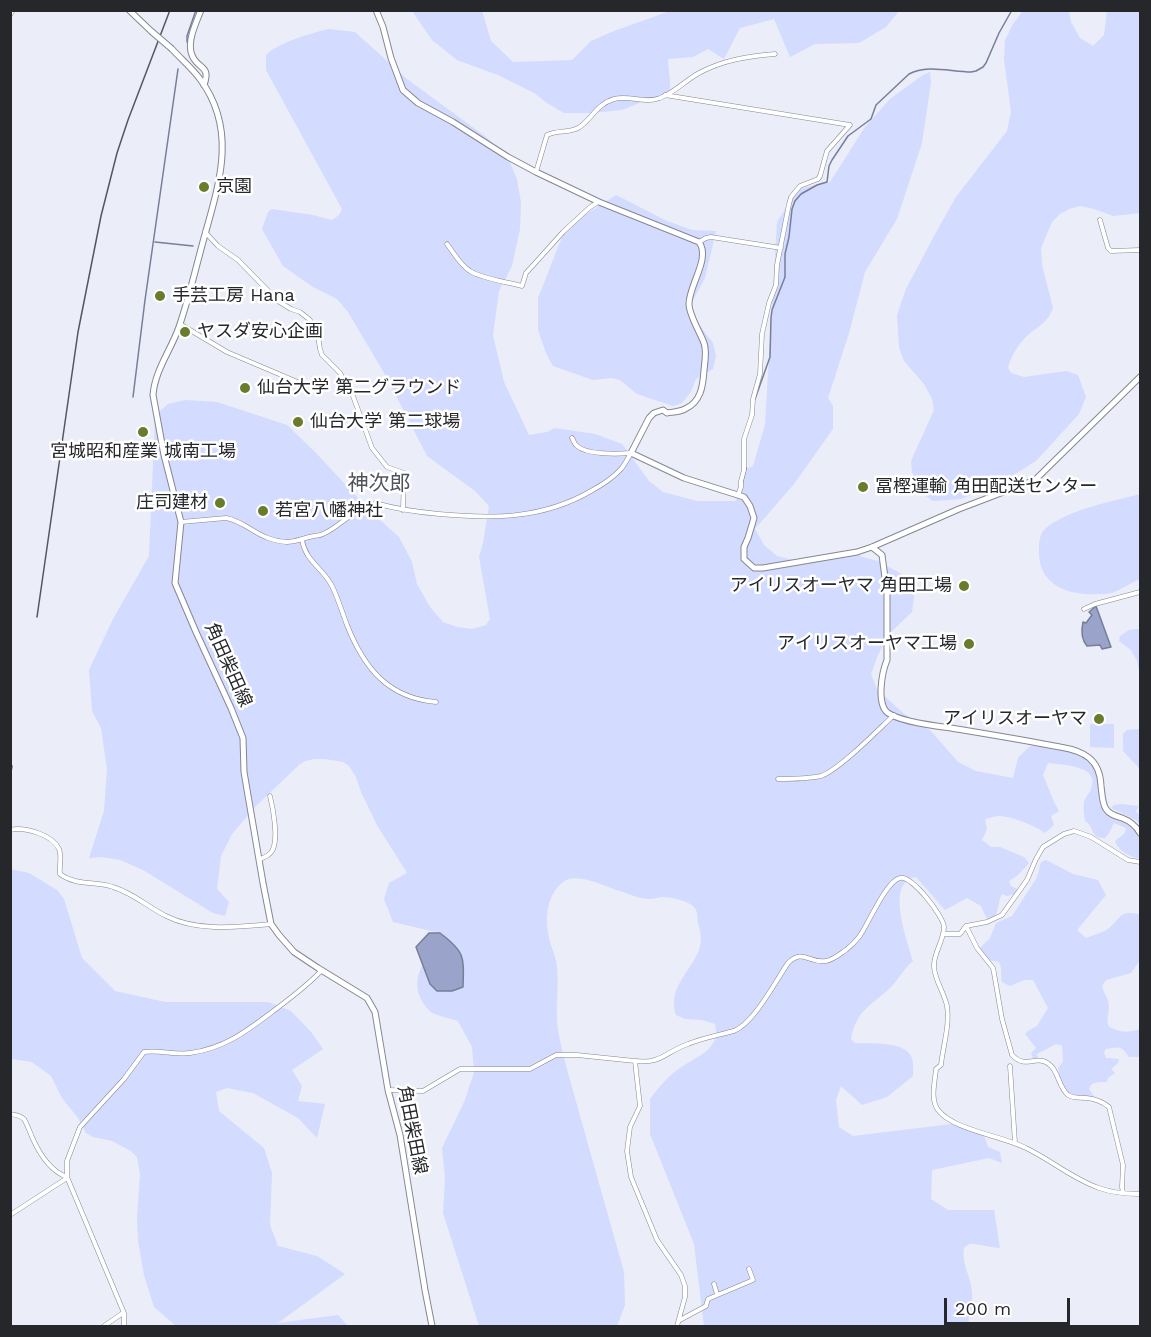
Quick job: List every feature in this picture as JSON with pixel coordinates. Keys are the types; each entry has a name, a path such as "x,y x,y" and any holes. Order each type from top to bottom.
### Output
{"street":[{"path":"10,15 13,10"},
{"name":"角田柴田線","path":"129,10 199,77 211,96 219,119 223,146 220,180 206,232 180,324 156,377 153,395 164,455 181,522 175,583 243,738 244,772 271,924 294,952 367,998 375,1012 388,1090 400,1136 432,1326"},
{"path":"201,10 194,28 191,52 194,60 207,73 204,85"},
{"path":"181,522 226,518 240,522 263,536 291,543 323,534 351,515 370,508 375,503 403,510 460,516 509,517 529,514 577,499 600,486 621,468 644,425 654,413 663,410 667,413 682,410 696,402 700,393 703,385 705,348 689,304 703,258 703,248 699,242 599,202 536,172 418,103 403,90 376,10"},
{"path":"536,172 544,140 549,134 577,129 610,101 625,98 649,101 662,98 701,72 730,60 775,54"},
{"path":"665,95 850,125 827,151 818,180 800,186 791,197 777,266 776,285 762,334 760,374 753,399 752,415 744,439 744,470 738,495"},
{"path":"447,244 470,271 522,286 526,273 563,232 599,202"},
{"path":"1100,220 1108,248 1111,251 1140,250"},
{"path":"206,232 218,246 238,260 278,301 310,320 318,336 322,355 340,373 353,396 372,448 378,458 387,466 404,473 403,510"},
{"path":"699,242 706,238 719,238 781,248"},
{"path":"180,324 227,352 300,383"},
{"path":"572,438 575,445 587,451 631,453 684,478 744,497 754,518 744,547 744,559 754,568 763,568 827,558 873,547 959,509 1035,480 1140,377"},
{"path":"302,540 312,563 330,583 351,635 372,669 389,686 403,695 436,702"},
{"path":"873,547 882,555 887,593 887,660 883,670 881,698 888,713 912,722 1079,752 1089,757 1098,768 1106,810 1133,824 1140,833"},
{"path":"1084,609 1140,592"},
{"path":"778,779 823,775 842,762 894,715"},
{"path":"260,859 267,857 275,844 270,796"},
{"path":"10,830 17,828 50,838 60,853 60,874 67,879 110,886 129,893 170,918 186,923 212,926 271,924"},
{"path":"943,934 960,934 966,926 987,922 1002,915 1027,880 1043,847 1064,834 1074,831 1091,837 1128,860 1140,862"},
{"path":"388,1090 423,1090 460,1069 530,1069 556,1055 651,1062 683,1046 740,1029 752,1016 793,958 804,956 825,961 852,945 860,936 888,888 900,878 912,883 944,922 934,968 945,1000 948,1018 941,1065 936,1070 934,1104 946,1119 1015,1143 1097,1187 1116,1193 1140,1194"},
{"path":"966,926 977,948 993,968 1002,1019 1012,1055 1022,1062 1044,1061 1056,1072 1062,1087 1069,1095 1090,1098 1109,1107 1123,1165 1123,1193"},
{"path":"124,1326 124,1313 67,1178 67,1161 80,1127 124,1079 144,1052 187,1053 223,1045 246,1032 291,998 322,970"},
{"path":"635,1061 640,1106 630,1127 627,1151 629,1169 657,1240 681,1275 685,1286 685,1297 677,1326"},
{"path":"1010,1066 1015,1143"},
{"path":"10,1114 21,1117 46,1161 67,1178"},
{"path":"10,1215 67,1178"},
{"path":"679,1321 706,1306 708,1299 717,1294 753,1280 749,1269"},
{"path":"714,1284 717,1294"},
{"path":"104,1326 124,1313"}],"shaded area":[{"path":"412,11 482,11 491,41 513,62 572,60 591,41 670,11 899,11 886,27 859,43 815,44 790,57 774,19 740,28 724,59 708,49 693,57 668,59 669,97 647,100 622,110 564,113 534,93 498,75 457,60 432,40"},
{"path":"1023,11 1069,11 1071,22 1080,38 1093,46 1104,35 1107,11 1140,11 1140,213 1113,216 1080,206 1069,209 1052,222 1041,248 1042,265 1053,308 1044,322 1019,345 1008,368 1011,373 1024,377 1066,371 1078,375 1086,397 1079,414 1036,461 999,484 961,499 933,501 923,494 912,472 911,461 934,410 932,399 924,384 904,361 899,347 897,315 906,289 956,197 1007,131 1011,112 1004,59 1005,40"},
{"path":"329,29 355,32 407,79 486,137 508,158 517,179 521,203 520,229 512,266 499,291 493,335 504,382 529,435 555,428 595,434 622,444 649,481 663,492 697,501 736,501 744,470 753,466 765,425 777,222 798,189 830,182 865,127 890,99 930,72 931,82 922,143 897,219 865,272 849,333 828,398 833,406 833,429 794,484 755,529 764,545 777,556 801,562 857,552 862,557 878,561 916,582 912,612 889,634 871,674 877,689 903,713 931,731 958,762 976,771 1013,778 1018,758 1030,746 1063,749 1080,754 1089,762 1098,776 1101,804 1106,814 1130,826 1140,838 1140,859 1125,853 1115,841 1125,833 1126,828 1114,823 1105,838 1097,836 1085,821 1084,814 1085,798 1093,781 1090,775 1079,768 1048,763 1043,775 1059,811 1051,816 1054,825 1045,833 1010,818 999,816 985,819 987,829 982,840 991,847 1000,847 1024,857 1029,863 1009,881 1011,886 1019,890 1018,893 1007,896 1002,894 995,917 987,919 981,906 967,898 945,910 916,877 906,881 901,889 903,928 913,961 891,987 861,1015 853,1029 851,1039 855,1043 886,1044 907,1051 913,1061 913,1076 887,1097 862,1105 841,1086 836,1100 839,1127 853,1136 952,1124 984,1136 988,1147 1000,1152 1002,1163 989,1158 932,1170 931,1199 948,1210 994,1210 1000,1248 968,1244 964,1248 963,1254 972,1292 968,1326 704,1326 694,1244 650,1134 650,1099 671,1075 706,1051 715,1040 715,1024 702,1020 685,1019 676,1015 674,1005 677,989 701,943 697,912 690,904 667,897 640,898 593,881 576,878 563,882 551,898 547,919 557,967 558,1031 624,1272 625,1305 617,1326 479,1326 443,1213 445,1178 442,1148 465,1100 474,1072 472,1047 458,1021 431,1012 420,997 418,980 423,963 444,934 393,922 384,899 389,883 407,873 377,825 349,766 343,762 325,759 305,761 256,806 232,834 221,856 217,889 229,902 225,916 213,913 143,870 120,860 102,857 89,858 104,811 107,769 101,728 92,711 89,670 113,619 149,556 155,418 168,404 185,400 217,402 287,425 371,512 399,537 412,562 417,584 430,607 443,622 472,629 486,625 490,619 479,557 489,506 475,491 427,456 387,378 348,312 337,299 313,287 283,266 262,229 268,212 272,209 332,220 339,215 342,209 266,70 266,55 278,46"},
{"path":"616,195 667,221 692,230 716,231 705,278 691,307 697,322 713,343 716,356 713,369 696,379 691,392 682,403 673,406 637,394 620,380 612,378 593,380 553,366 538,330 538,298 566,227"},
{"path":"1140,494 1140,579 1112,593 1086,594 1065,590 1049,579 1043,571 1039,549 1040,537 1046,528 1079,511"},
{"path":"1096,606 1111,647 1102,649 1100,645 1087,646 1084,641 1083,622 1086,623 1092,615 1089,612"},
{"path":"1129,630 1140,630 1140,675 1137,661 1131,650 1119,641 1120,636"},
{"path":"1090,724 1114,724 1114,748 1090,747"},
{"path":"1140,729 1140,769 1123,751 1123,734 1127,730"},
{"path":"1120,804 1139,806 1136,811 1140,817 1140,825 1136,820 1111,808"},
{"path":"1046,860 1073,874 1098,880 1106,895 1077,930 1086,938 1108,929 1124,914 1140,915 1140,962 1131,973 1106,980 1102,986 1109,1004 1109,1027 1125,1032 1140,1029 1140,1057 1129,1057 1124,1050 1119,1048 1106,1049 1104,1052 1106,1058 1119,1059 1111,1069 1115,1073 1108,1078 1107,1082 1096,1082 1090,1086 1089,1089 1095,1098 1073,1096 1062,1086 1058,1068 1063,1062 1062,1046 1056,1044 1037,1054 1038,1058 1034,1061 1031,1053 1036,1048 1025,1034 1037,1026 1048,1008 1033,980 1024,980 1010,986 1002,982 999,962 989,960 980,948 990,938 996,923 1012,916 1036,879 1041,862"},
{"path":"10,869 29,873 57,890 64,899 82,958 115,991 165,1002 268,1002 291,1011 311,1032 323,1049 292,1070 302,1086 298,1101 325,1104 317,1138 298,1118 253,1093 227,1088 216,1092 219,1111 264,1148 272,1173 270,1225 278,1246 317,1256 345,1274 278,1323 338,1315 348,1326 176,1326 154,1307 144,1275 138,1241 140,1174 137,1157 131,1151 112,1141 86,1133 78,1118 62,1098 51,1076 32,1062 11,1059"},
{"path":"429,933 440,933 459,950 463,961 463,987 452,991 437,991 430,984 416,947"}],"waterway":[{"path":"187,42 196,10"},
{"path":"755,399 770,357 772,310 785,277 785,254 795,201 801,194 827,182 829,166 848,136 871,119 876,105 909,74 923,69 971,72 983,67 1012,10"},
{"path":"133,397 178,69"},
{"path":"155,242 193,246"},
{"path":"742,484 746,468"}],"railway":[{"path":"37,617 78,332 101,216 128,120 170,10"},
{"path":"10,778 12,766"}],"place":[{"name":"京園","path":"204,187"},
{"name":"手芸工房 Hana","path":"160,296"},
{"name":"ヤスダ安心企画","path":"185,332"},
{"name":"仙台大学 第二グラウンド","path":"245,388"},
{"name":"仙台大学 第二球場","path":"298,422"},
{"name":"宮城昭和産業 城南工場","path":"143,432"},
{"name":"冨樫運輸 角田配送センター","path":"863,487"},
{"name":"庄司建材","path":"220,503"},
{"name":"若宮八幡神社","path":"263,511"},
{"name":"アイリスオーヤマ 角田工場","path":"964,586"},
{"name":"アイリスオーヤマ工場","path":"969,644"},
{"name":"アイリスオーヤマ","path":"1099,719"}],"district":[{"name":"神次郎","path":"379,484"}]}
